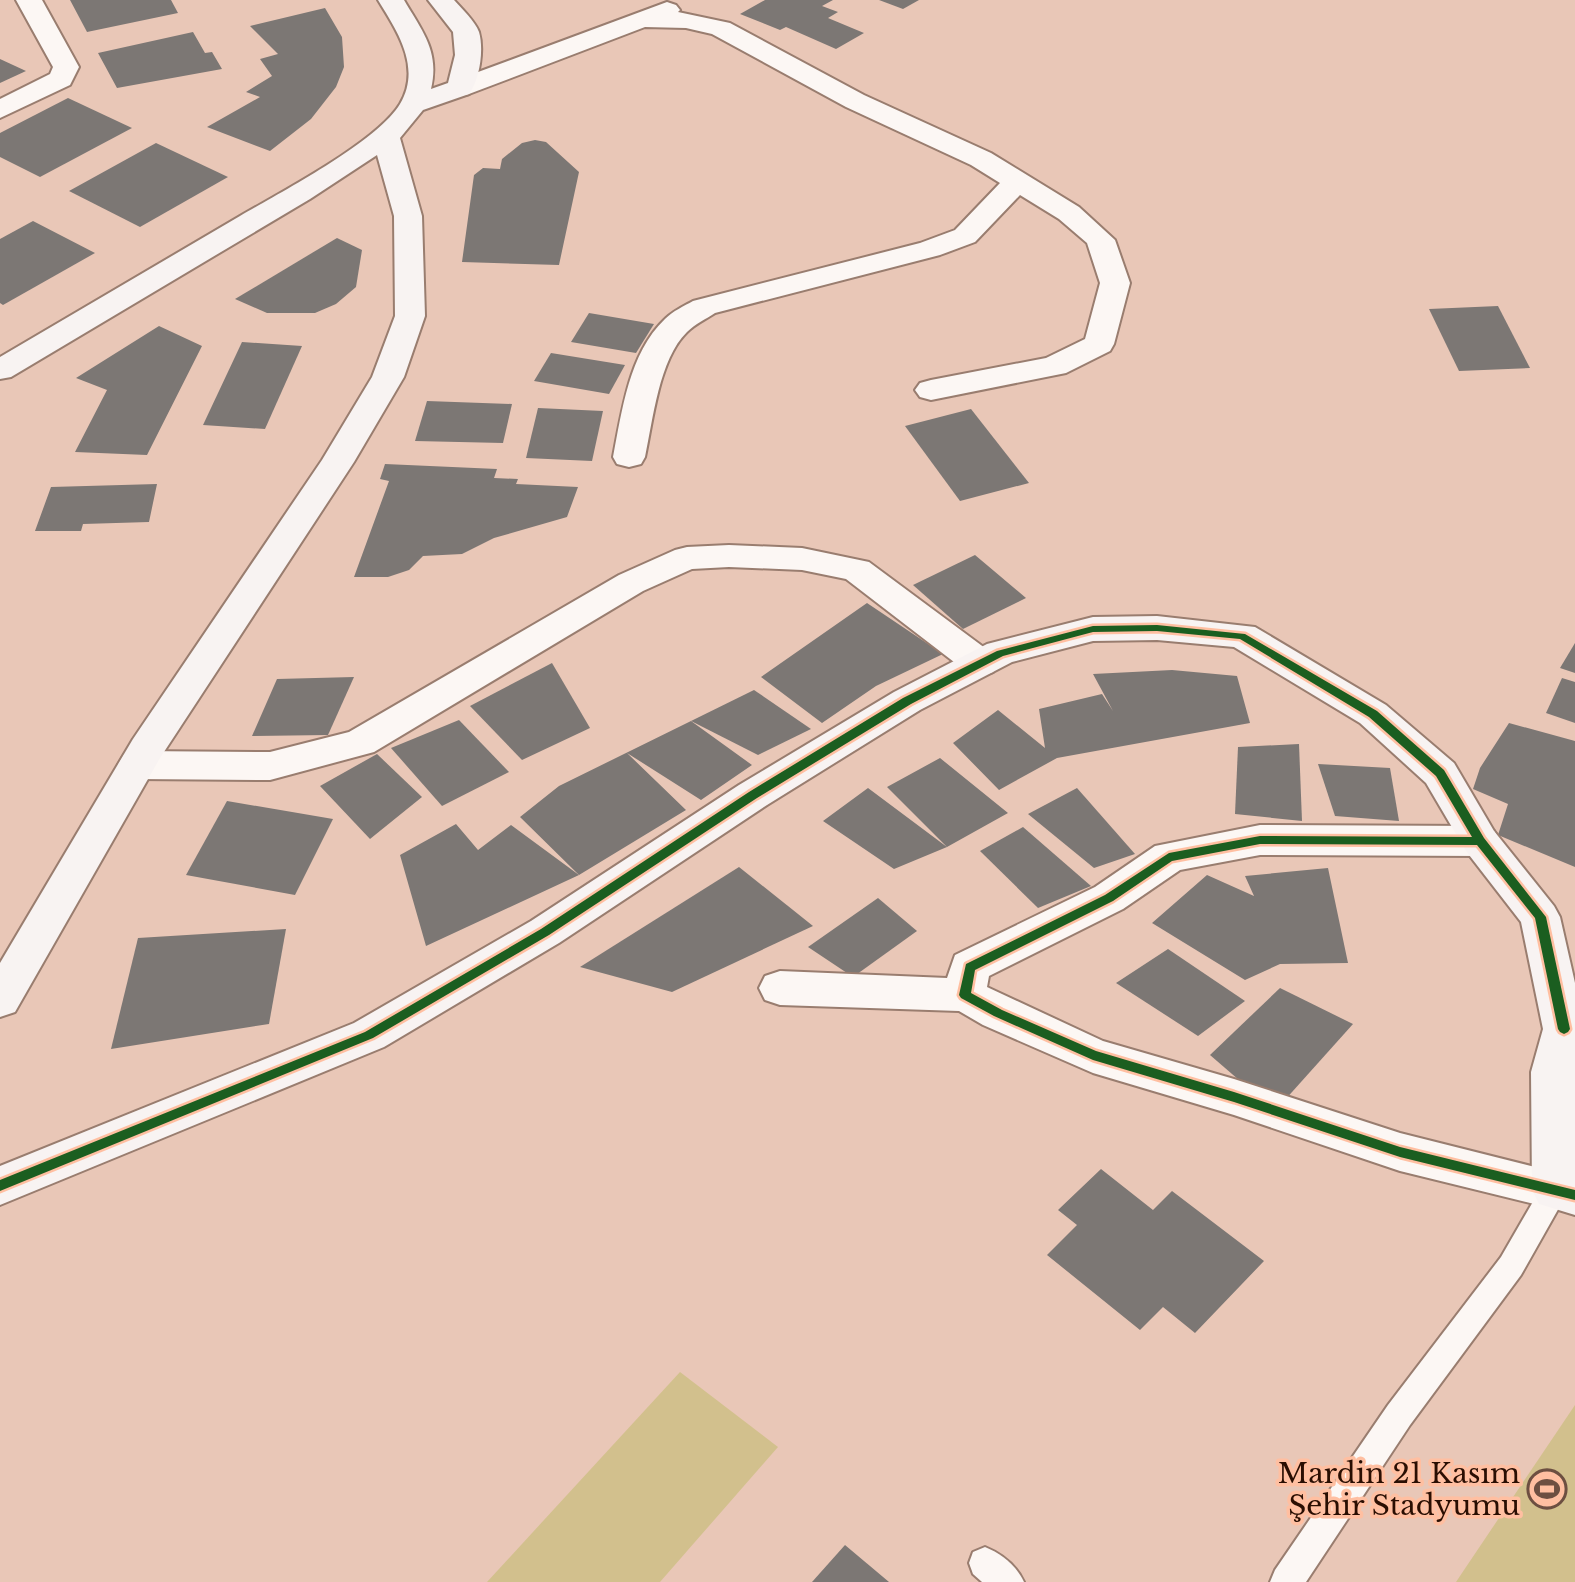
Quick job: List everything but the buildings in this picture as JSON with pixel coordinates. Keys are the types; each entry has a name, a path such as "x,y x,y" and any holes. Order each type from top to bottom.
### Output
{"street":[{"path":"0,110 61,79 66,67 29,0"},
{"path":"2,370 300,193 386,137 415,104 422,71 416,44 391,0"},
{"path":"441,0 466,31 468,55 460,89"},
{"path":"415,104 646,20 688,0"},
{"path":"646,20 686,20 721,29 855,102 981,159 1069,213 1100,240 1115,283 1099,344 1055,366 931,390"},
{"path":"0,1000 136,765 338,462 388,377 410,316 408,216 386,137"},
{"path":"629,457 645,383 675,326 704,307 930,249 965,236 1018,181"},
{"path":"136,765 270,766 361,742 631,583 687,558 729,556 802,559 857,570 980,663"},
{"path":"0,1186 369,1035 545,932 753,795 907,701 1000,653 1093,629 1157,628 1242,636 1373,714 1440,773 1480,841 1540,917 1564,1029"},
{"path":"965,995 970,967 1108,898 1169,857 1260,840 1480,841"},
{"path":"780,988 965,995 1093,1055 1234,1097 1400,1152 1565,1192 1553,1072 1575,987"}],"lane":[{"path":"1287,1582 1399,1415 1565,1192"}],"shaded area":[{"path":"680,1372 778,1447 660,1582 487,1582"},
{"name":"Mardin 21 Kasım Şehir Stadyumu","path":"1575,1405 1575,1582 1456,1582 1462,1573"}],"cycle path":[{"path":"0,1186 369,1035 545,932 753,795 907,701 1000,653 1093,629 1157,628 1242,636 1373,714 1440,773 1480,841 1540,917 1564,1029"},
{"path":"1480,841 1260,840 1169,857 1109,898 970,967 965,995 998,1013 1093,1055 1234,1097 1400,1152 1575,1195"}],"place":[{"name":"Mardin 21 Kasım Şehir Stadyumu","path":"1547,1489"}]}
